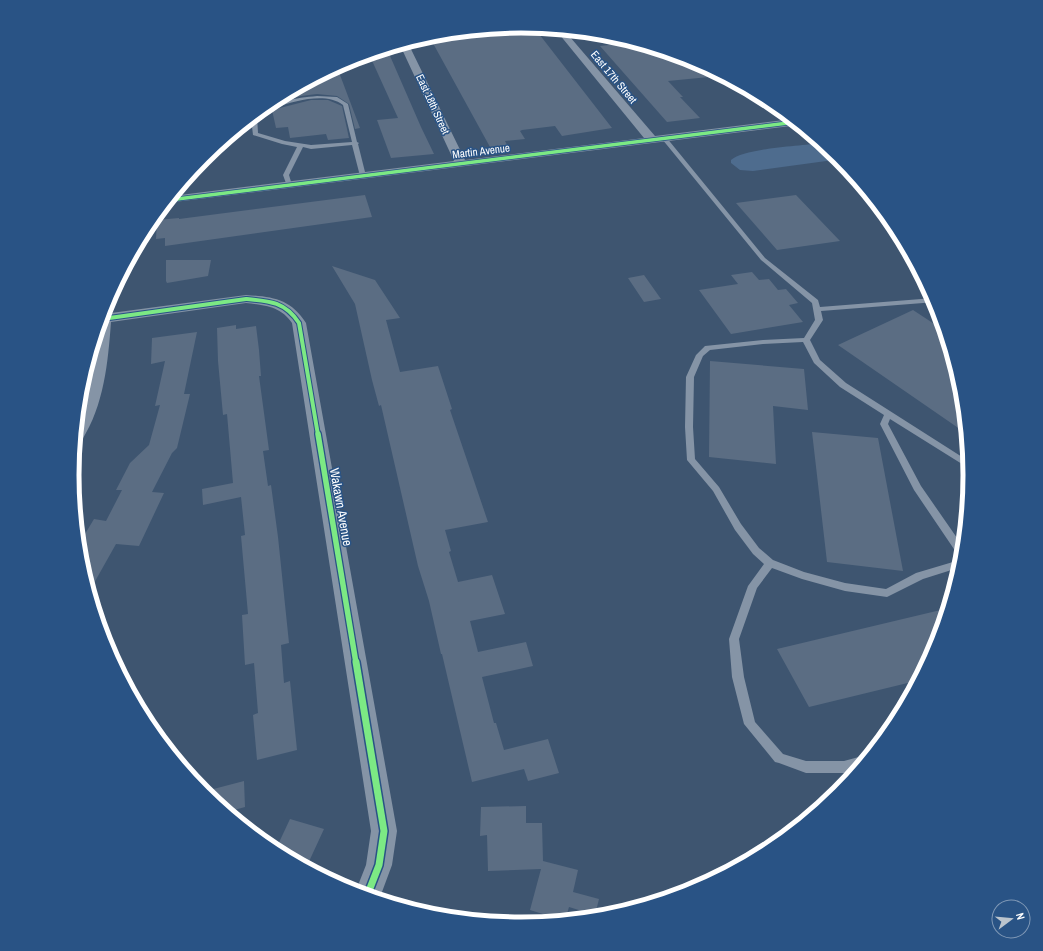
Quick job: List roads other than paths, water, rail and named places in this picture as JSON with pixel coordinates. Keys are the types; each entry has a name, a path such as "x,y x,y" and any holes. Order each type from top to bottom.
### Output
{"street":[{"name":"East 17th Street","path":"564,35 652,140"},
{"name":"East 18th Street","path":"406,48 461,164"},
{"name":"Martin Avenue","path":"176,199 789,123"},
{"name":"Wakawn Avenue","path":"109,315 246,299 274,302 289,310 297,318 384,831 381,861 374,884 370,891"},
{"path":"83,422 89,409 97,382 101,336"}],"lane":[{"path":"282,104 320,97 337,98 345,104 356,143 363,176"},
{"path":"254,122 255,134 284,143 312,147 356,143"},
{"path":"664,138 763,259 815,302 820,320 806,340"},
{"path":"288,185 286,175 301,146"},
{"path":"817,309 928,301"},
{"path":"806,340 817,361 843,385 964,462"},
{"path":"806,340 764,342 708,348 700,355 690,377 689,427 691,460 716,489 738,527 752,545 770,563 802,575 845,587 887,593 920,576 954,565"},
{"path":"889,413 884,424 917,488 958,547"},
{"path":"770,563 753,586 734,639 738,677 750,724 779,758 806,767 844,767 857,763"}],"water":[{"path":"814,144 831,160 753,171 740,170 731,163 731,160 738,156 774,148"}]}
